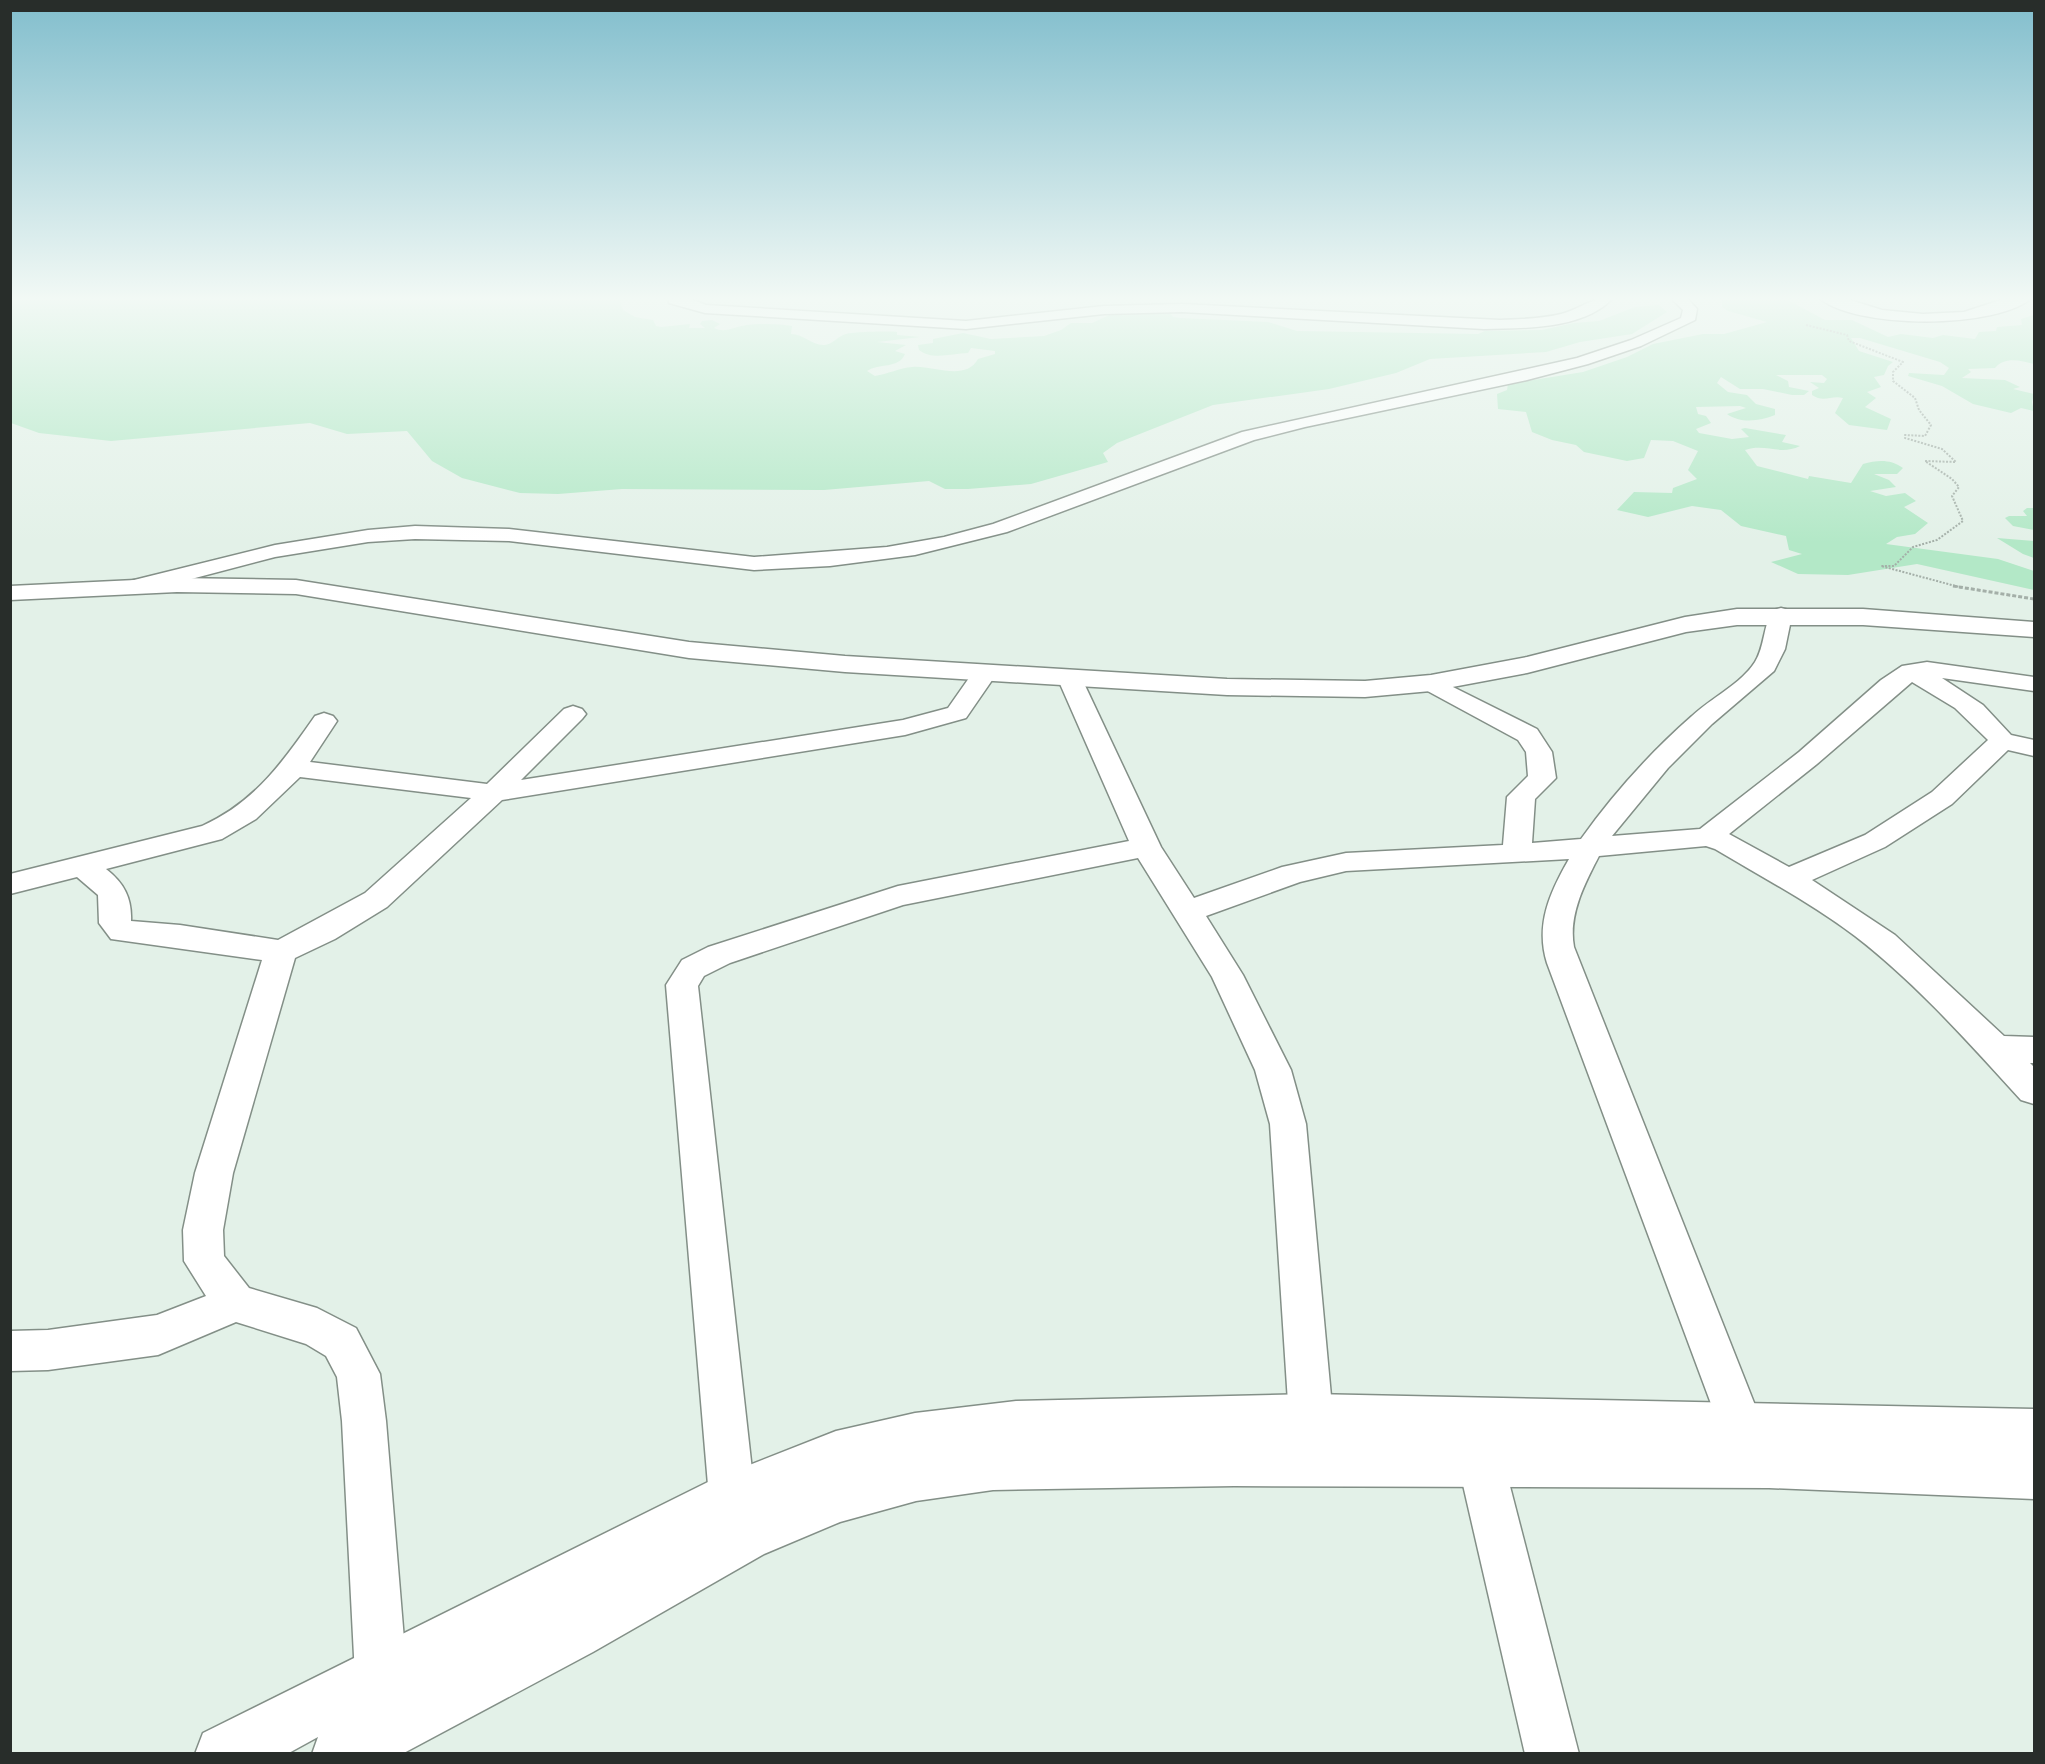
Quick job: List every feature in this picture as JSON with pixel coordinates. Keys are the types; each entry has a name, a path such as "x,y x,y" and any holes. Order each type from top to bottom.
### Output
{"street":[{"path":"138,586 203,567 327,543 401,533 459,531 507,534 764,564 860,559 921,549 1001,528 1248,436 1508,378"},
{"path":"10,593 138,586 296,587 689,650 845,664 1227,687 1365,689 1431,682 1527,665 1684,625 1737,617 1781,615 1921,620 2034,630"},
{"path":"1742,1428 1568,977 1557,938 1568,883 1587,849 1665,754 1765,666 1773,649 1781,615"},
{"path":"1708,837 1808,758 1890,685 1911,671 1927,669 2034,684"},
{"path":"1911,671 1967,703 1992,725 2002,741 2034,748"},
{"path":"293,768 493,793 905,727 957,713 985,673"},
{"path":"1069,677 1146,846 1227,975 1273,1070 1288,1124 1311,1418"},
{"path":"1431,682 1528,735 1539,753 1542,778 1521,797 1517,854"},
{"path":"83,866 114,893 117,903 115,923 122,932 180,936 280,952 324,931 376,900 493,793 573,714"},
{"path":"10,884 212,833 235,823 252,811 293,768 324,721"},
{"path":"1787,879 1875,841 1942,798 2002,741"},
{"path":"1186,912 1293,874 1346,862 1517,854 1708,837 1725,843 1787,879 1836,909 1883,942 1996,1048 2034,1090"},
{"path":"739,1516 682,985 693,968 719,955 898,896 1146,846"},
{"path":"280,952 214,1173 203,1230 204,1261 235,1303 317,1328 341,1342 358,1374 365,1432 381,1676"},
{"path":"1996,1048 2034,1050"},
{"path":"10,1351 48,1350 158,1335 235,1303"},
{"path":"340,1754 573,1632 739,1516 836,1456 915,1438 1016,1425 1311,1418 1742,1428 2032,1450"},
{"path":"224,1754 381,1676 739,1516 839,1496 916,1476 993,1465 1234,1461 1769,1463 2032,1450"},
{"path":"1481,1463 1552,1754"}],"path":[{"path":"1893,378 1893,381 1915,398 1918,410 1930,425 1925,436 1905,435 1905,438 1942,450 1956,462 1925,461 1930,467 1954,478 1959,487 1952,496 1963,521 1937,540 1913,547 1894,566 1881,566 1950,586 2034,599"}],"green space":[{"path":"11,378 1374,378 1329,389 1213,405 1117,443 1103,453 1108,462 1031,484 968,489 945,489 929,481 824,490 622,489 558,494 520,493 462,478 432,461 407,431 347,434 310,423 111,441 39,433 11,423"},
{"path":"1544,378 1720,378 1717,383 1728,392 1747,395 1756,404 1775,409 1775,415 1757,420 1744,420 1727,414 1746,408 1740,406 1696,407 1698,414 1706,416 1711,423 1696,429 1699,433 1732,439 1749,437 1741,429 1745,428 1786,435 1782,442 1800,446 1786,450 1753,448 1745,450 1757,466 1808,479 1809,476 1851,483 1863,464 1884,461 1898,465 1903,468 1897,474 1874,474 1889,480 1896,487 1870,491 1886,496 1905,493 1916,501 1904,507 1928,523 1915,534 1897,537 1886,544 1998,559 2034,571 2034,590 1917,564 1848,575 1798,574 1771,562 1802,554 1789,550 1786,536 1741,526 1721,510 1692,506 1648,517 1617,510 1634,492 1672,493 1673,488 1697,479 1688,470 1698,451 1673,441 1651,440 1644,458 1627,461 1584,452 1576,445 1552,440 1532,432 1526,412 1498,409 1497,394 1507,390 1508,384"},
{"path":"1723,378 1783,378 1788,381 1789,387 1809,391 1804,395 1792,395 1763,389 1740,389"},
{"path":"1875,378 1881,387 1867,392 1876,398 1865,407 1891,419 1887,430 1849,425 1835,413 1843,398 1824,399 1812,395 1812,391 1819,388 1810,382 1824,383 1827,379"},
{"path":"1916,378 2005,380 2020,387 2013,389 2034,394 2032,402 2034,411 2021,408 2011,413 1973,404 1942,386"},
{"path":"2027,508 2034,508 2034,530 2013,526 2005,518 2027,516 2023,511"},
{"path":"1997,538 2034,541 2034,558 2023,554"}]}
